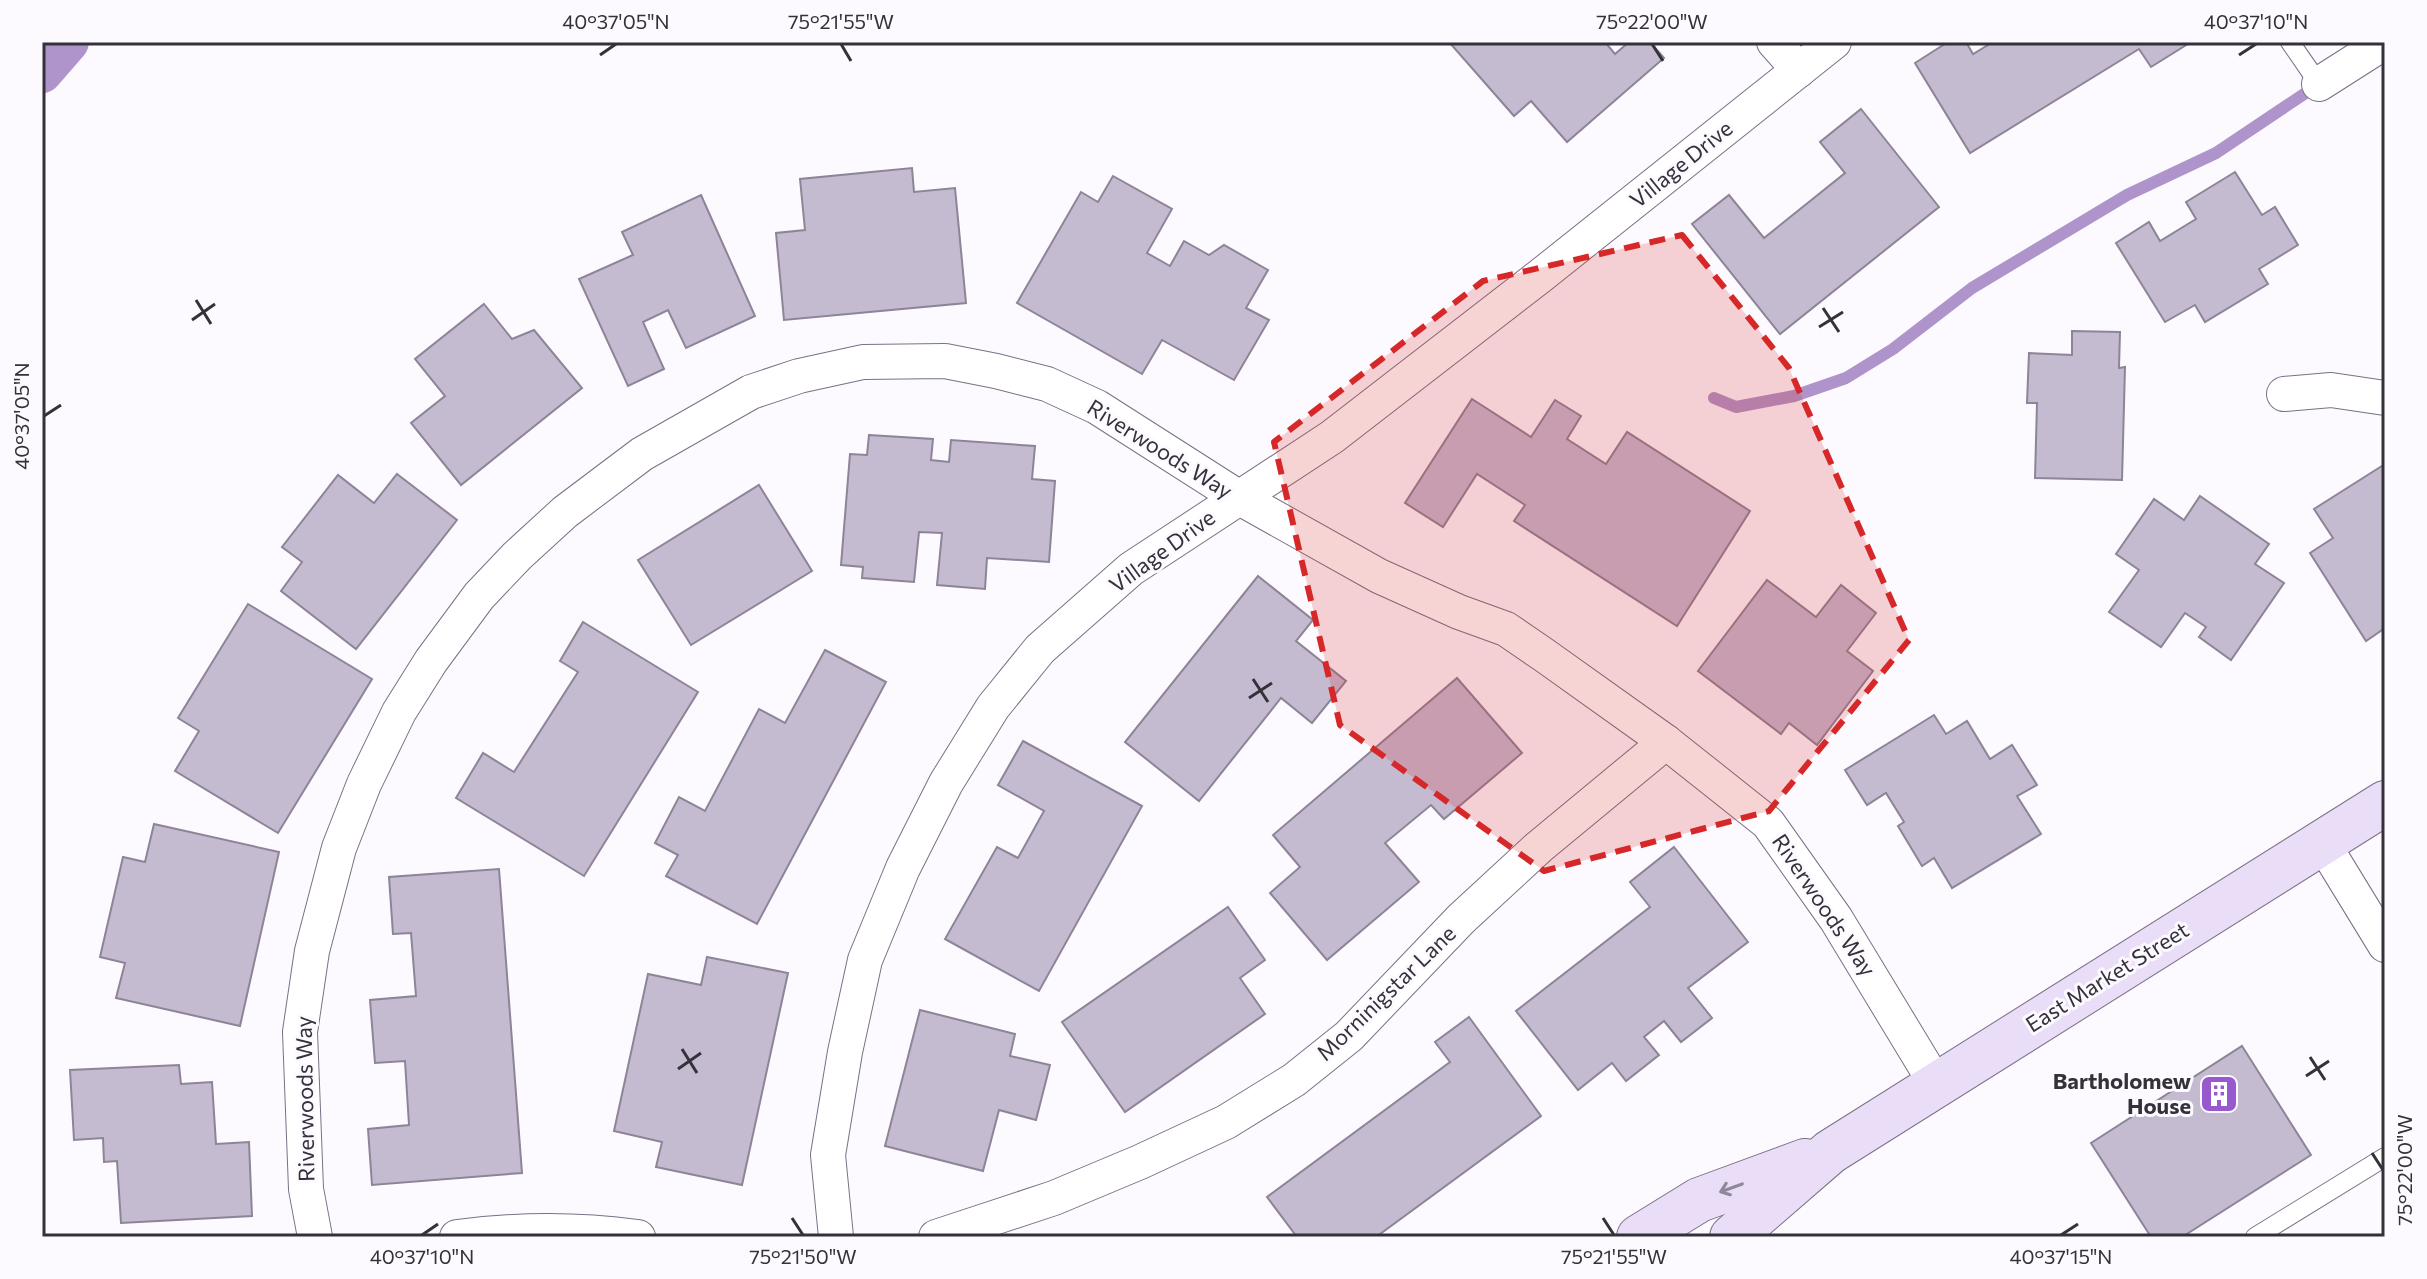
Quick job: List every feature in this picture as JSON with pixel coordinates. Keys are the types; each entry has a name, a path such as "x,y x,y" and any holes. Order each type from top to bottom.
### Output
{"street":[{"path":"1774,42 1799,70"},
{"name":"Village Drive","path":"836,1237 828,1155 845,1052 865,960 903,868 946,783 993,707 1040,649 1131,569 1332,437 1834,42"},
{"path":"2319,84 2385,42"},
{"name":"Riverwoods Way","path":"315,1237 306,1189 300,1032 312,951 339,848 364,784 399,712 431,661 479,596 565,512 642,454 751,392 799,376 863,362 945,361 1047,384 1097,407 1238,497 1379,576 1459,612 1506,629 1605,696 1768,823 1836,919 1936,1084"},
{"path":"2284,394 2331,390 2385,398"},
{"name":"Morninigstar Lane","path":"936,1237 1054,1198 1140,1162 1226,1122 1294,1080 1349,1036 1461,919 1539,847 1666,742"},
{"name":"East Market Street","path":"1732,1237 1830,1152 2385,803"},
{"path":"2322,842 2385,945"},
{"name":"East Market Street","path":"1639,1237 1699,1200 1830,1152"},
{"path":"457,1237 500,1232 586,1231 638,1237"}],"lane":[{"path":"2290,42 2319,84"},
{"path":"2255,1237 2385,1157"}],"highlighted area":[{"path":"1682,235 1789,368 1909,640 1769,811 1544,871 1340,725 1274,442 1483,281"}],"building":[{"path":"1449,42 1605,42 1615,54 1629,42 1650,42 1664,58 1567,142 1531,101 1514,116"},
{"path":"1948,42 1966,42 1973,54 1993,42 2191,42 2151,67 2139,49 1970,153 1915,63"},
{"path":"1861,109 1939,207 1780,334 1692,224 1729,195 1764,238 1845,173 1820,142"},
{"path":"912,168 914,192 955,188 966,303 784,320 776,233 805,230 800,179"},
{"path":"2235,172 2262,215 2275,207 2298,245 2259,269 2268,284 2205,322 2195,305 2165,322 2116,243 2149,222 2160,241 2196,219 2186,202"},
{"path":"1113,176 1172,209 1147,253 1170,266 1184,241 1209,255 1224,245 1268,270 1246,308 1269,320 1234,380 1162,340 1142,374 1017,303 1081,192 1098,202"},
{"path":"701,195 755,316 686,348 668,310 643,322 664,369 628,386 579,279 633,255 622,232"},
{"path":"484,304 512,339 534,330 582,388 461,485 411,423 445,396 415,359"},
{"path":"2072,331 2120,332 2119,368 2125,367 2122,480 2035,478 2037,403 2027,403 2029,353 2072,355"},
{"path":"1472,399 1531,437 1555,400 1581,416 1567,439 1606,464 1627,432 1750,511 1677,626 1514,521 1525,505 1477,474 1443,527 1405,503"},
{"path":"869,435 933,439 931,460 949,462 951,440 1035,446 1032,479 1055,481 1049,562 987,558 985,589 937,585 942,533 919,532 914,582 862,578 863,567 841,565 850,454 867,455"},
{"path":"2385,464 2385,628 2366,641 2310,553 2333,538 2314,509"},
{"path":"397,474 457,520 356,649 281,591 302,562 282,547 338,475 374,503"},
{"path":"759,485 812,571 691,645 638,560"},
{"path":"2200,496 2269,544 2255,564 2284,583 2231,660 2199,637 2206,627 2185,613 2161,647 2109,612 2139,570 2116,554 2154,499 2184,520"},
{"path":"1258,576 1313,620 1296,641 1346,681 1312,723 1281,698 1199,801 1125,742"},
{"path":"1767,580 1816,617 1841,585 1876,613 1847,651 1873,671 1817,745 1789,723 1781,734 1698,671"},
{"path":"248,604 372,679 278,833 175,771 199,731 178,718"},
{"path":"583,622 698,692 584,876 456,798 483,753 514,772 578,672 560,661"},
{"path":"825,650 886,682 757,924 666,876 678,855 655,843 679,797 705,811 759,709 785,723"},
{"path":"1457,678 1522,753 1444,819 1431,805 1385,843 1419,882 1327,960 1270,893 1300,867 1273,835"},
{"path":"1934,715 1946,734 1967,721 1990,759 2012,745 2037,785 2017,796 2041,834 1952,888 1934,858 1922,866 1898,826 1904,822 1886,793 1867,805 1845,770"},
{"path":"1023,741 1142,806 1039,991 945,939 997,847 1018,858 1044,811 998,785"},
{"path":"154,824 279,852 240,1026 116,998 125,963 100,957 123,857 145,862"},
{"path":"1674,847 1748,942 1688,988 1712,1018 1681,1042 1664,1021 1644,1037 1659,1055 1626,1081 1612,1063 1578,1090 1516,1011 1650,907 1630,882"},
{"path":"499,869 522,1173 372,1185 368,1129 409,1125 405,1061 375,1063 370,1000 416,996 411,933 393,934 389,877"},
{"path":"1228,907 1265,960 1240,978 1265,1014 1125,1112 1062,1022"},
{"path":"707,957 788,973 742,1185 656,1167 662,1142 614,1131 648,974 701,985"},
{"path":"920,1010 1015,1034 1010,1056 1050,1065 1036,1120 999,1110 983,1171 885,1146"},
{"path":"1469,1017 1541,1116 1376,1237 1297,1237 1267,1197 1450,1062 1435,1042"},
{"name":"Bartholomew House","path":"2242,1046 2311,1155 2182,1237 2151,1237 2091,1143"},
{"path":"179,1065 181,1084 212,1082 216,1144 249,1142 252,1216 121,1223 117,1161 104,1162 103,1138 74,1140 70,1070"}],"waterway":[{"path":"42,73 69,42"},
{"path":"1714,398 1736,407 1794,396 1846,378 1893,349 1972,288 2127,195 2216,153 2316,86"}],"place":[{"name":"Bartholomew House","path":"2219,1094"}]}
